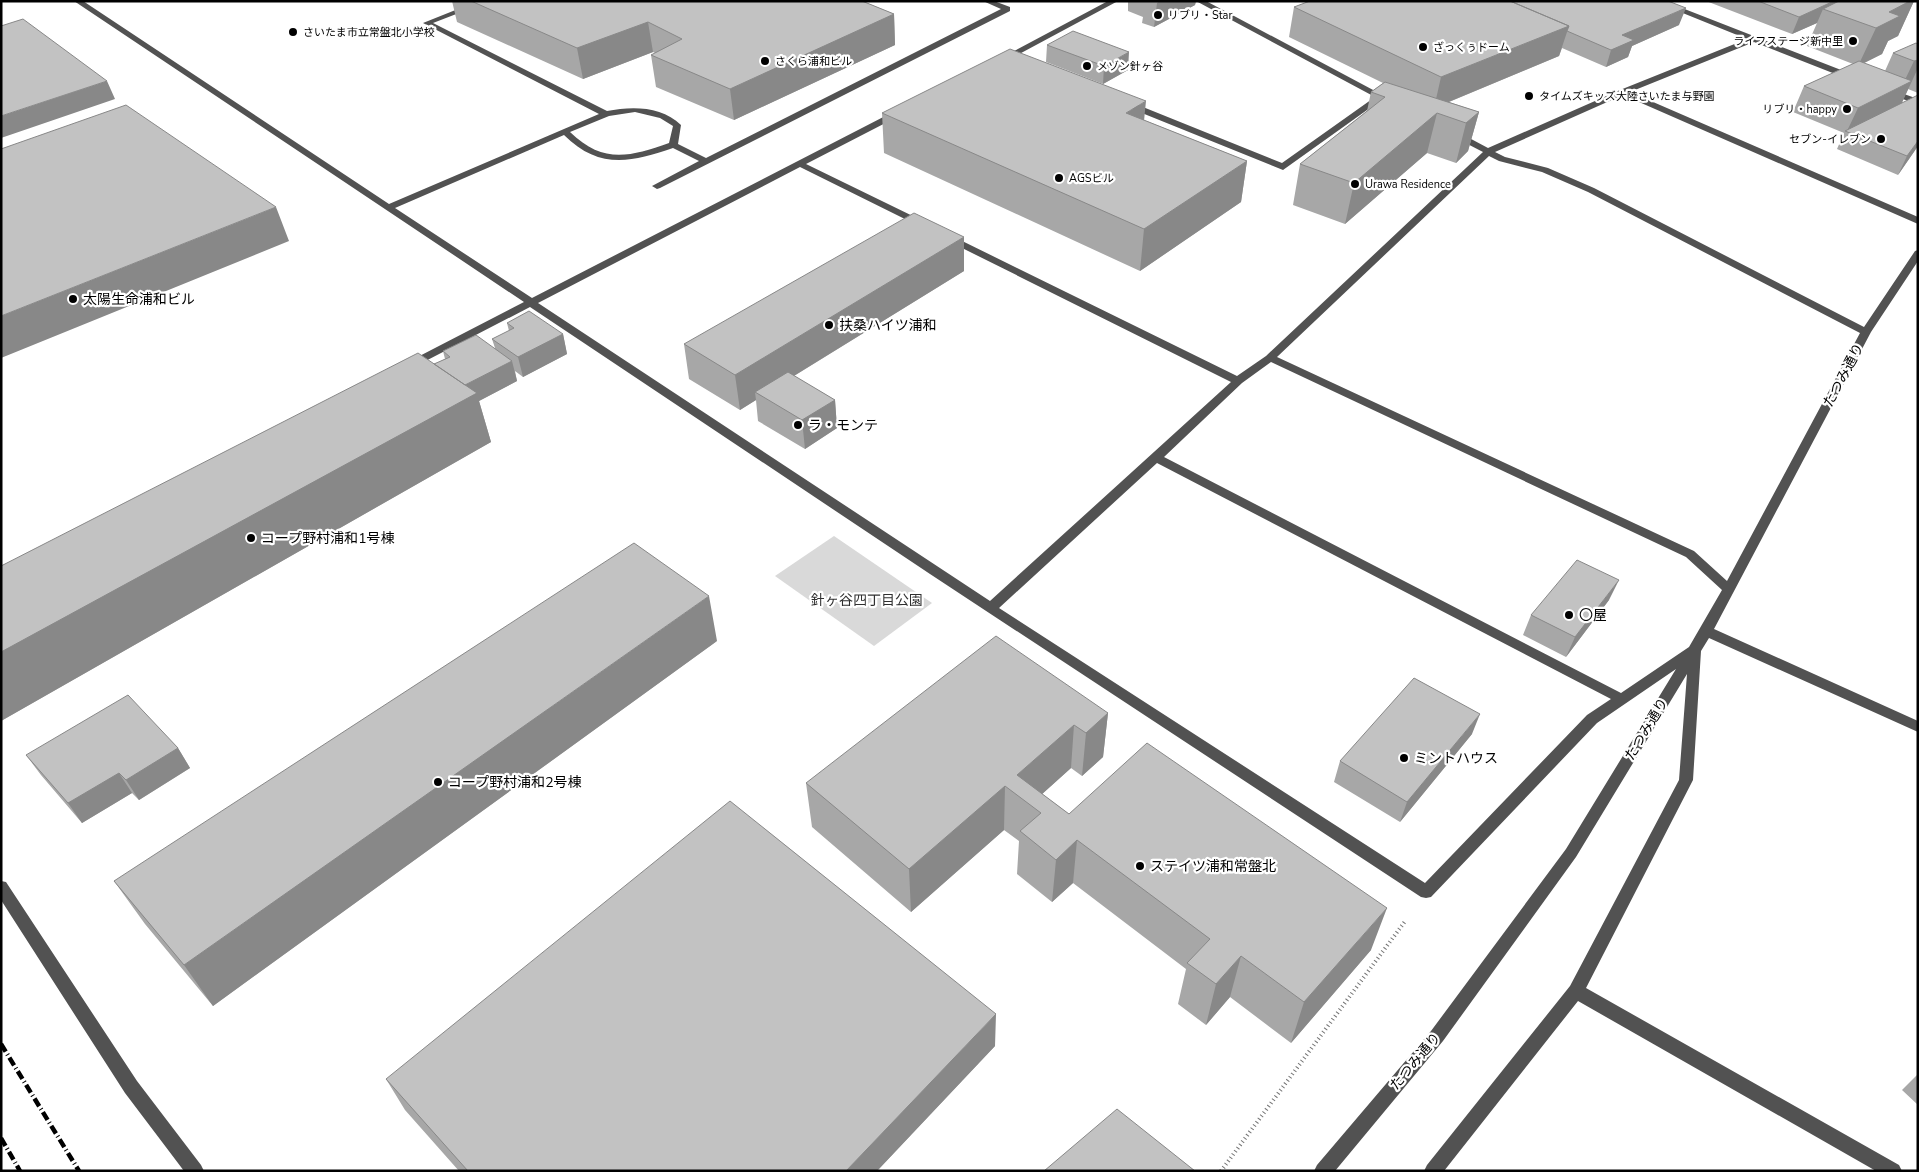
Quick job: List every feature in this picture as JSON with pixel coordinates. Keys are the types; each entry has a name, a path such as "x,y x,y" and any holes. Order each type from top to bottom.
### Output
{"street":[{"path":"78,1 991,608 1426,892 1592,719 1695,650"},
{"path":"486,1 427,23 606,114"},
{"path":"657,186 1007,9 987,1"},
{"path":"992,64 1014,57 1114,1"},
{"path":"1200,1 1397,105"},
{"path":"1657,1 1863,81"},
{"path":"991,608 1238,381 1270,358 1489,152 1622,92 1753,39"},
{"path":"1881,88 1918,102"},
{"path":"1622,92 1918,221"},
{"path":"1119,100 1283,167 1380,97"},
{"path":"387,208 596,116 619,111 647,110 665,116 677,125 673,145"},
{"path":"405,368 905,110"},
{"path":"1447,130 1502,160 1545,170 1575,182 1866,332"},
{"path":"564,131 576,143 592,153 613,157 644,155 673,145 706,161"},
{"path":"800,164 1238,381"},
{"name":"たつみ通り","path":"1323,1171 1437,1036 1571,853 1706,631 1866,332 1918,254"},
{"path":"1270,358 1690,554 1729,590"},
{"path":"1156,458 1622,699"},
{"path":"1706,631 1918,727"},
{"path":"1433,1171 1576,991 1686,780 1695,650"},
{"path":"1,887 131,1087 195,1171"},
{"path":"1576,991 1893,1171"}],"path":[{"path":"1221,1171 1426,892"}],"green space":[{"name":"針ヶ谷四丁目公園","path":"834,536 932,603 874,646 775,576"}],"building":[{"path":"471,1 862,1 894,14 730,89 651,55 682,39 648,22 577,48"},
{"path":"1310,1 1510,1 1569,26 1441,77 1294,7"},
{"path":"1510,1 1668,1 1686,8 1622,35 1634,40 1611,50 1567,31 1569,26"},
{"path":"1758,1 1834,1 1799,17"},
{"path":"1839,1 1910,1 1889,12 1900,16 1876,28 1823,9"},
{"path":"23,19 107,81 1,116 1,26"},
{"path":"1073,31 1129,52 1104,66 1047,45"},
{"path":"1916,43 1918,44 1918,60 1914,61 1893,53"},
{"path":"1010,49 1146,101 1126,113 1247,161 1144,229 882,113"},
{"path":"1859,61 1912,81 1858,108 1804,86"},
{"path":"1385,82 1479,112 1466,123 1437,113 1354,183 1300,164 1385,97 1371,92"},
{"path":"1918,95 1918,141 1907,156 1845,131"},
{"name":"太陽生命浦和ビル","path":"126,105 276,207 1,316 1,149"},
{"path":"914,213 964,237 735,375 684,344"},
{"path":"529,311 563,334 518,357 492,339 514,328 507,323"},
{"path":"476,335 512,361 465,385 434,364 450,357 443,351"},
{"path":"418,353 477,393 1,652 1,566"},
{"path":"788,372 835,400 802,420 755,392"},
{"path":"634,543 709,596 184,965 114,881"},
{"path":"1577,560 1619,580 1575,637 1531,615"},
{"name":"ステイツ浦和常盤北","path":"996,636 1108,713 1086,733 1074,725 1017,775 1069,814 1147,743 1387,908 1304,1002 1241,956 1216,984 1187,963 1210,939 1077,840 1056,860 1020,831 1041,813 1005,786 909,869 806,783"},
{"name":"ミントハウス","path":"1414,678 1480,714 1407,802 1340,761"},
{"path":"128,695 178,748 126,780 119,773 68,803 26,755"},
{"path":"730,801 996,1014 846,1171 468,1171 386,1079"},
{"path":"1117,1109 1195,1171 1044,1171"}],"railway":[{"path":"1,1044 79,1171"},
{"path":"1,1138 20,1171"}],"place":[{"name":"リブリ・Star","path":"1158,15"},
{"name":"さいたま市立常盤北小学校","path":"293,32"},
{"name":"ライフステージ新中里","path":"1853,41"},
{"name":"ざっくぅドーム","path":"1423,47"},
{"name":"さくら浦和ビル","path":"765,61"},
{"name":"メゾン針ヶ谷","path":"1087,66"},
{"name":"タイムズキッズ大陸さいたま与野園","path":"1529,96"},
{"name":"リブリ・happy","path":"1847,109"},
{"name":"セブン-イレブン","path":"1881,139"},
{"name":"AGSビル","path":"1059,178"},
{"name":"Urawa Residence","path":"1355,184"},
{"name":"太陽生命浦和ビル","path":"73,299"},
{"name":"扶桑ハイツ浦和","path":"829,325"},
{"name":"ラ・モンテ","path":"798,425"},
{"name":"コープ野村浦和1号棟","path":"251,538"},
{"name":"〇屋","path":"1569,615"},
{"name":"ミントハウス","path":"1404,758"},
{"name":"コープ野村浦和2号棟","path":"438,782"},
{"name":"ステイツ浦和常盤北","path":"1140,866"}]}
